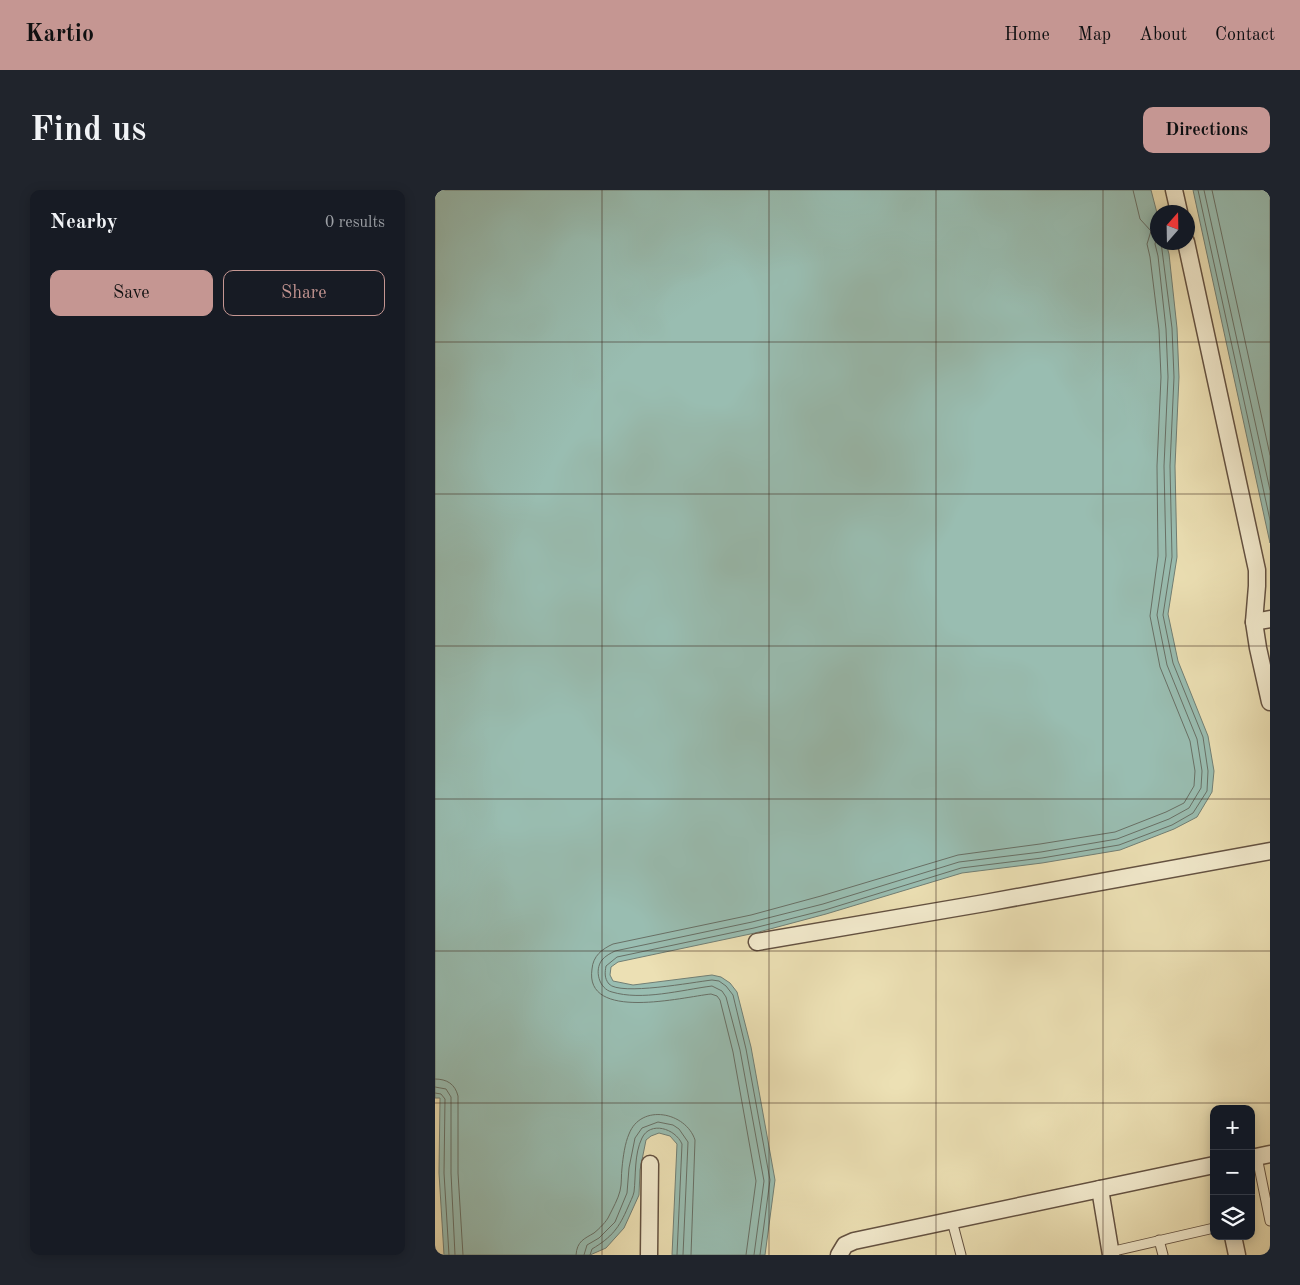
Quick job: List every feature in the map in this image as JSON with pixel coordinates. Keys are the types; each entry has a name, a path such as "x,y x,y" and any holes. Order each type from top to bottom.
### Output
{"street":[{"path":"1175,190 1178,205"},
{"path":"1188,250 1257,570 1257,586 1262,621 1258,648 1270,702"},
{"path":"757,942 985,904 1270,851"},
{"path":"649,1255 650,1164"},
{"path":"839,1255 845,1245 854,1241 1210,1166"},
{"path":"1100,1190 1111,1253"},
{"path":"1234,1240 1237,1255"}],"lane":[{"path":"1260,1156 1270,1221"},
{"path":"951,1221 961,1255"},
{"path":"1111,1253 1210,1229"},
{"path":"1159,1240 1163,1255"}],"water":[{"path":"435,190 1151,190 1155,205 1150,205 1150,250 1168,250 1169,254 1177,328 1179,377 1175,466 1177,557 1168,614 1178,661 1208,736 1214,771 1212,792 1197,817 1174,829 1120,850 1042,863 962,873 826,914 755,933 618,962 611,967 610,975 613,981 633,985 712,975 721,977 730,983 737,992 751,1047 775,1180 765,1255 672,1255 677,1144 670,1136 659,1133 646,1140 640,1170 639,1195 624,1228 606,1248 590,1255 444,1255 439,1173 440,1098 435,1098"},
{"path":"1193,190 1270,190 1270,543"}]}
